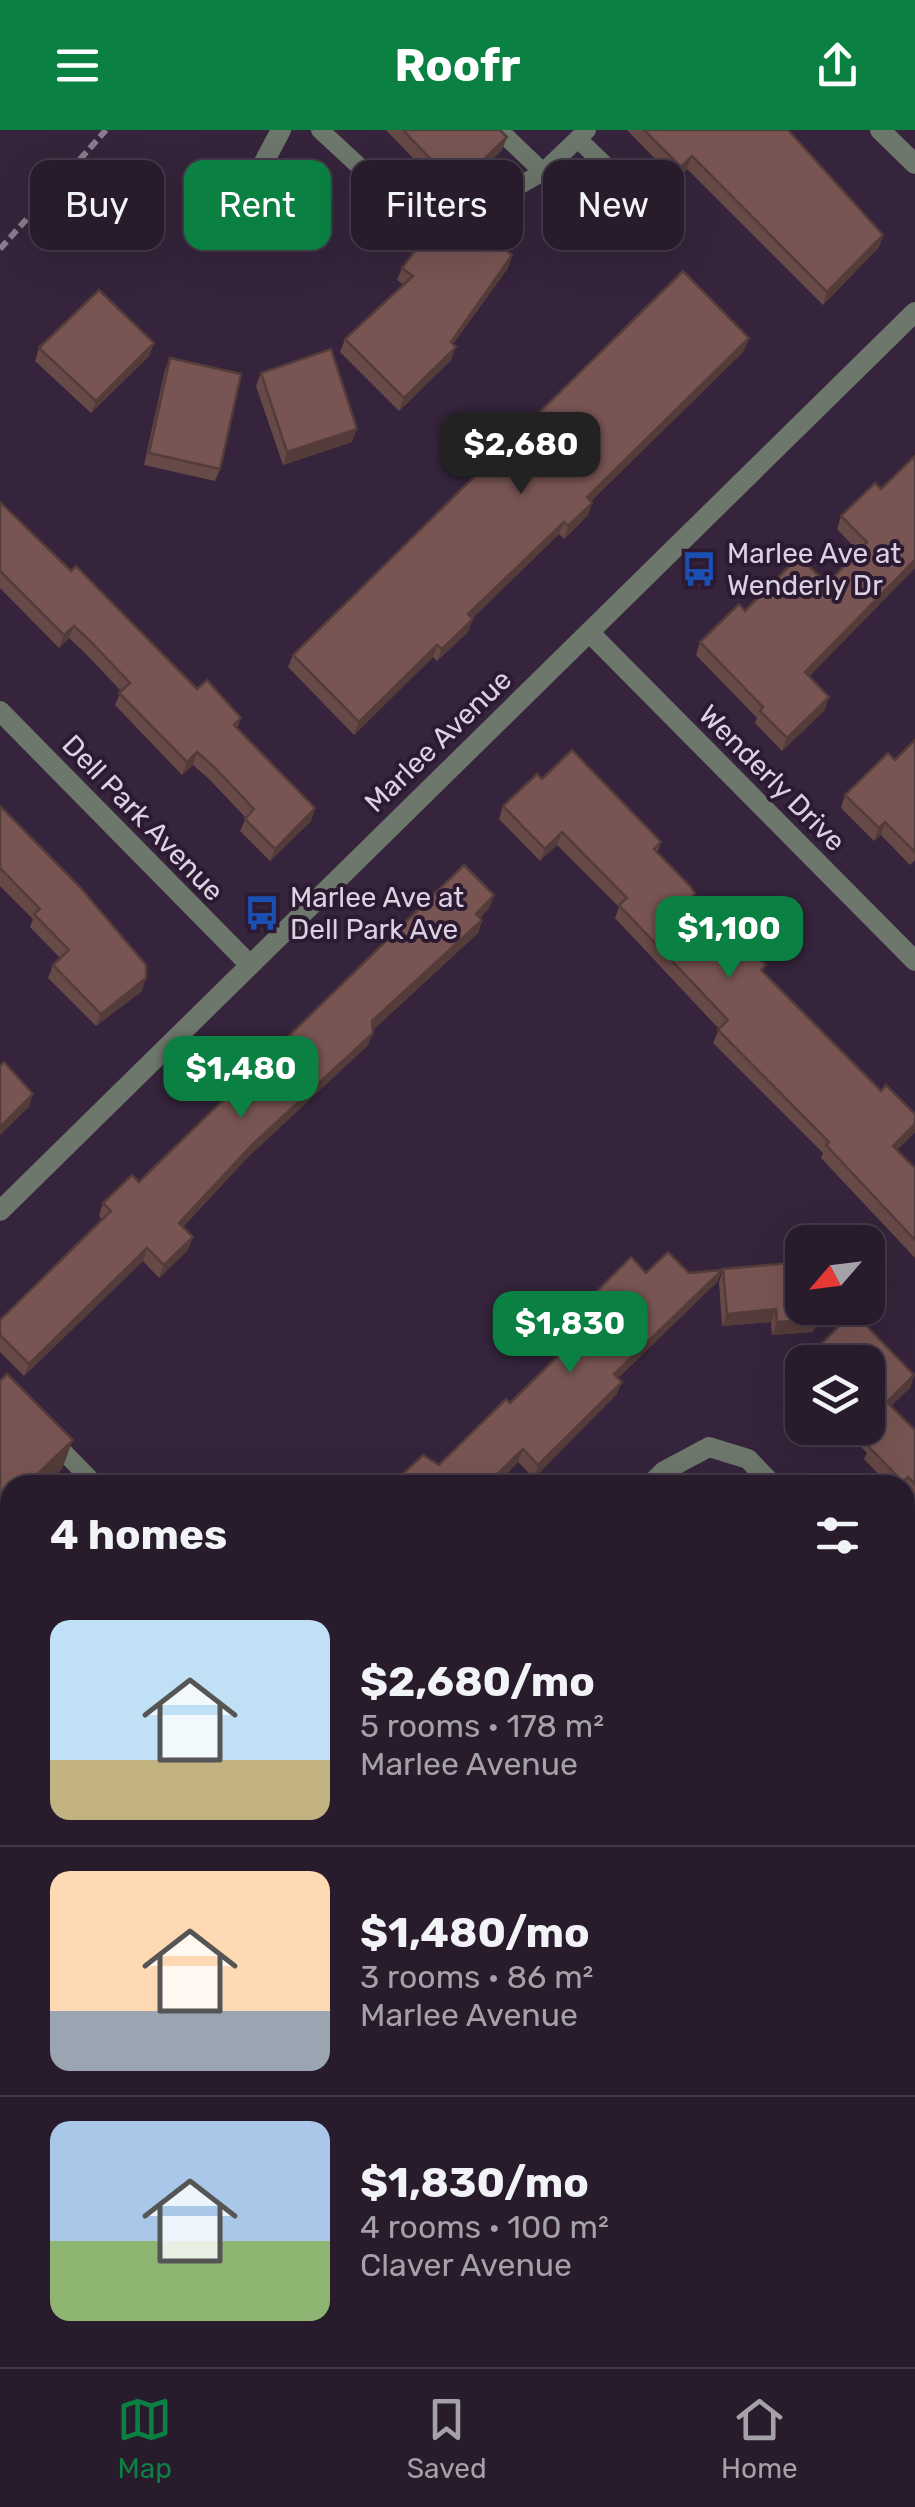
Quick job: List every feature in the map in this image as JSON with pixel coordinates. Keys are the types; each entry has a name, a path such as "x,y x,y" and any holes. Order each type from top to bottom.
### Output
{"street":[{"path":"265,160 281,130"},
{"path":"880,130 915,164"},
{"name":"Marlee Avenue","path":"0,1211 248,963 591,634 915,312"},
{"name":"Wenderly Drive","path":"591,634 915,960"},
{"name":"Dell Park Avenue","path":"0,711 248,963"},
{"path":"660,1475 709,1447 748,1459 763,1475"}],"lane":[{"path":"320,130 416,219 475,212 542,172 583,134 605,160"},
{"path":"499,130 542,172"},
{"path":"40,1428 84,1475"}],"path":[{"path":"0,250 106,130"}],"building":[{"path":"403,130 500,130 507,137 483,160 431,160"},
{"path":"644,130 788,130 883,235 827,292 692,156 684,164 684,160 674,160"},
{"path":"416,250 505,250 512,255 451,342 456,347 404,398 345,339 413,276 402,268"},
{"path":"683,271 749,338 587,497 592,503 568,526 564,522 468,614 473,619 442,649 437,645 359,722 293,655"},
{"path":"99,290 154,343 96,401 39,348"},
{"path":"331,349 357,429 287,452 261,373"},
{"path":"170,358 241,374 220,469 149,453"},
{"path":"915,456 915,560 805,672 829,697 787,738 760,711 763,707 700,642 739,604 745,611 799,556 827,584 867,542 841,516 875,483 881,489"},
{"path":"0,502 71,571 76,566 197,689 207,680 241,718 234,725 315,808 275,849 245,819 254,809 213,766 197,752 187,762 119,693 130,683 90,641 74,626 64,635 0,571"},
{"path":"915,740 915,852 885,822 879,828 845,795 888,753 895,760"},
{"path":"572,750 661,842 654,849 690,886 695,893 692,897 766,965 761,970 881,1091 886,1085 915,1114 915,1124 893,1146 915,1168 915,1240 826,1145 829,1142 718,1030 728,1020 619,905 627,898 562,832 545,849 503,806 537,774 542,779"},
{"path":"0,806 80,887 146,965 146,978 101,1014 53,965 69,950 34,914 40,909 0,868"},
{"path":"464,865 494,895 476,914 482,920 372,1021 373,1033 253,1144 179,1223 193,1237 164,1265 147,1248 29,1364 0,1335 0,1320 111,1211 103,1203 132,1175 139,1182"},
{"path":"4,1062 33,1094 0,1127 0,1066"},
{"path":"668,1252 689,1273 722,1270 614,1374 622,1382 538,1465 523,1449 496,1475 402,1475 423,1455 439,1465 506,1399 510,1403 600,1315 587,1301 631,1257 646,1273"},
{"path":"785,1264 785,1321 777,1322 776,1309 727,1314 723,1269"},
{"path":"840,1325 866,1325 885,1345 820,1345"},
{"path":"885,1345 914,1375 887,1402 915,1430 915,1475 896,1475 869,1447 885,1445"},
{"path":"7,1374 73,1440 36,1475 0,1475 0,1381"}],"place":[{"name":"Marlee Ave at Wenderly Dr","path":"699,569"},
{"name":"Marlee Ave at Dell Park Ave","path":"262,913"}]}
